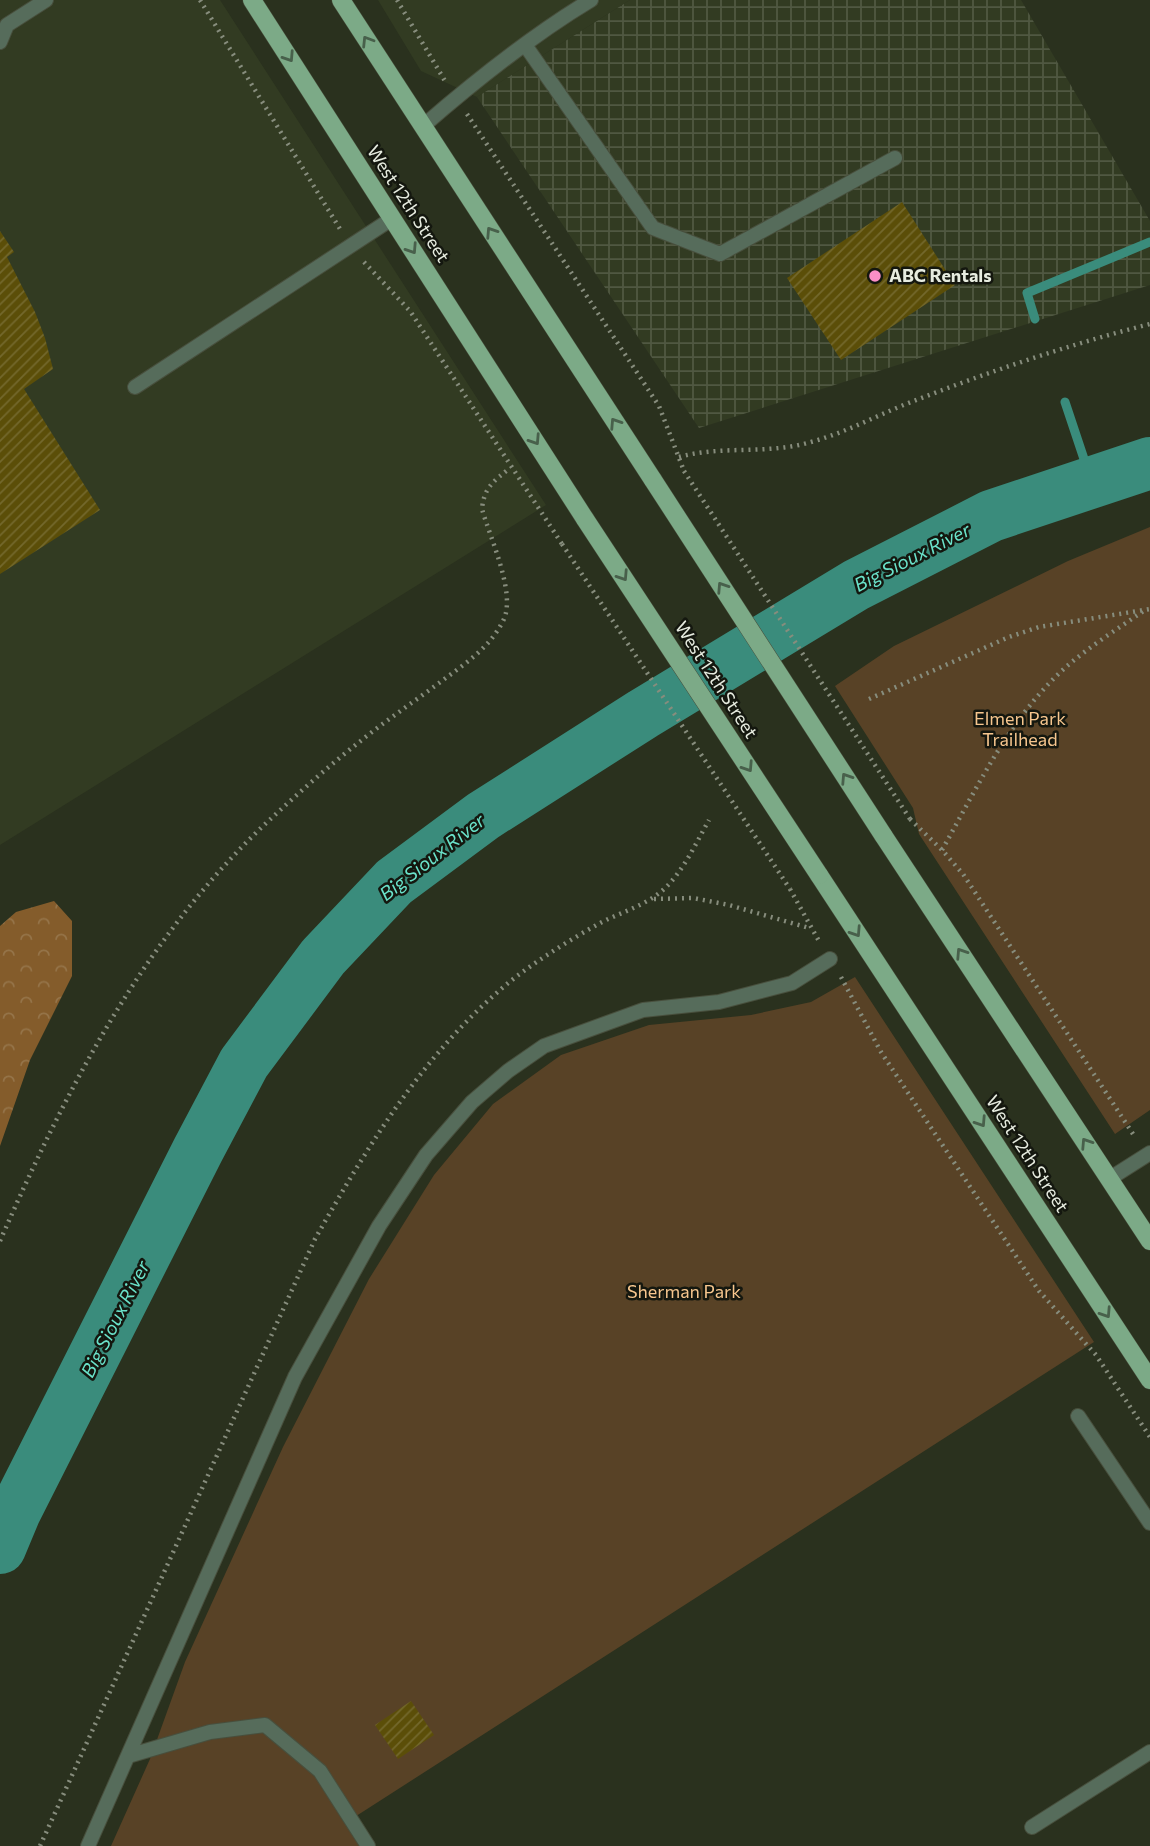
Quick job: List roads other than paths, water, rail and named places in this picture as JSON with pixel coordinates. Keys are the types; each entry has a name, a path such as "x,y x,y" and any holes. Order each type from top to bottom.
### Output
{"main road":[{"name":"West 12th Street","path":"252,0 585,519 1150,1380"},
{"path":"341,0 1150,1241"}],"lane":[{"path":"0,42 7,25 46,0"},
{"path":"422,127 456,97 554,22 591,0"},
{"path":"525,45 653,228 720,254 895,158"},
{"path":"135,387 393,218"},
{"path":"88,1846 295,1377 379,1226 426,1155 463,1113 508,1071 544,1046 643,1010 719,1002 792,984 830,959"},
{"path":"1109,1179 1149,1154"},
{"path":"1078,1416 1150,1523"},
{"path":"128,1756 210,1732 265,1725 320,1771 368,1846"},
{"path":"1032,1827 1150,1752"}],"waterway":[{"path":"1035,319 1027,293 1150,242"},
{"path":"1065,402 1092,483"},
{"name":"Big Sioux River","path":"0,1548 15,1512 244,1063 323,957 394,882 483,816 643,714 856,585 991,516 1150,463"}],"place":[{"name":"ABC Rentals","path":"875,276"}],"park label":[{"name":"Elmen Park Trailhead","path":"1020,729"},
{"name":"Sherman Park","path":"684,1292"}]}
